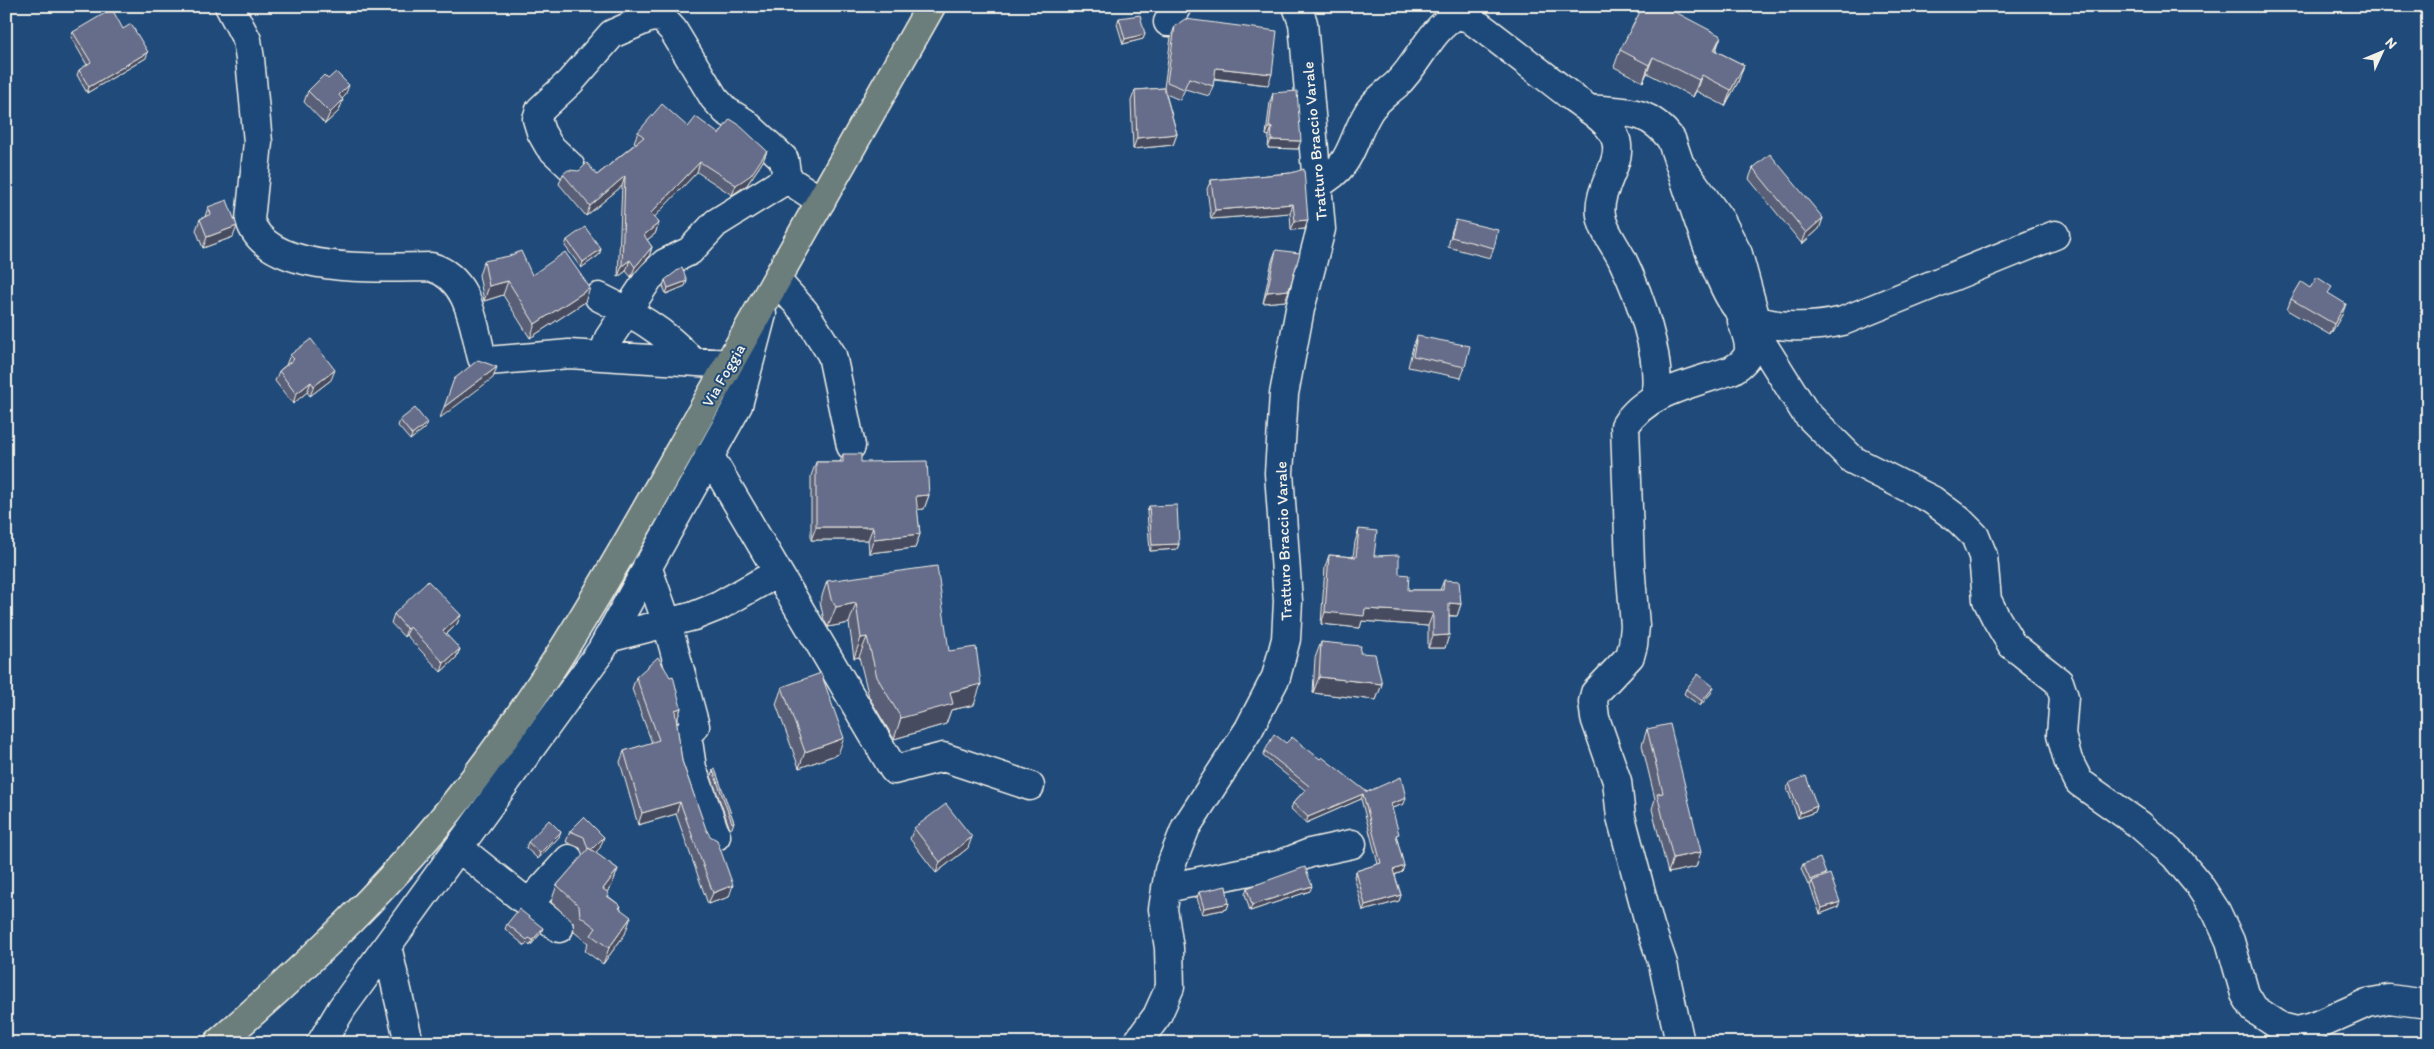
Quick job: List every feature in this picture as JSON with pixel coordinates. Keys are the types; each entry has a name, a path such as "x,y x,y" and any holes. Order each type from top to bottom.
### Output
{"main road":[{"name":"Via Foggia","path":"218,1043 289,981 378,893 464,792 504,738 558,658 608,577 931,6"}],"street":[{"path":"229,6 247,40 250,59 258,150 250,220 253,230 269,247 324,265 431,267 442,270 451,277 464,294 482,358 488,360 569,354 691,360 730,364"},
{"name":"Tratturo Braccio Varale","path":"1137,1043 1157,1016 1170,987 1169,948 1163,909 1170,870 1186,828 1249,729 1276,676 1286,639 1288,601 1279,473 1284,394 1300,308 1321,230 1303,23 1297,6"},
{"path":"1318,184 1333,176 1345,163 1370,109 1413,66 1446,20 1457,15 1470,18 1588,109 1608,127 1618,145 1600,201 1601,216 1606,231 1633,281 1642,307 1654,358 1658,386 1655,398"},
{"path":"570,166 549,146 540,132 537,119 540,110 570,82 612,34 651,16 662,18 673,30 720,105 744,122 784,159 787,179 821,201"},
{"path":"1588,109 1640,114 1659,124 1671,140 1718,272 1730,299 1747,314 1763,345 1805,412 1829,439 1853,460 1932,500 1959,520 1975,536 1983,556 1988,600 1996,618 2012,645 2059,682 2064,697 2061,735 2068,760 2079,782 2140,825 2175,856 2199,885 2216,911 2230,941 2245,994 2254,1009 2281,1027 2297,1030 2314,1027 2367,1003 2389,999 2428,1004"},
{"path":"603,356 609,338 629,311 649,278 664,263 690,251 716,224 787,179"},
{"path":"1747,314 1781,326 1822,326 1843,322 2055,235"},
{"path":"320,1043 601,651 738,405 771,290 804,311 832,355 851,446"},
{"path":"599,297 643,319 675,343 691,360"},
{"path":"1680,1043 1663,964 1650,926 1620,817 1616,781 1595,718 1593,702 1595,693 1630,656 1633,645 1635,626 1630,564 1625,426 1633,413 1655,398 1732,370 1748,359 1750,350 1747,314"},
{"path":"709,455 894,770 943,757 1030,786"},
{"path":"647,566 667,623 695,726 686,734 692,768 716,836"},
{"path":"608,638 694,616 719,606 777,573"},
{"path":"1166,888 1279,865 1310,852 1352,844"},
{"path":"459,848 559,928"},
{"path":"528,904 569,859"},
{"path":"388,946 410,1043"}],"building":[{"path":"1643,6 1664,6 1721,36 1714,50 1744,65 1731,90 1702,75 1699,80 1653,57 1649,65 1620,50"},
{"path":"112,9 123,29 131,24 148,52 89,87 79,70 91,62 73,32"},
{"path":"1140,15 1145,34 1125,39 1119,18"},
{"path":"1185,19 1277,31 1272,74 1216,68 1213,86 1189,78 1184,89 1167,82 1175,26"},
{"path":"336,72 349,85 339,95 343,100 330,113 308,91 324,75 328,79"},
{"path":"1164,88 1177,134 1137,138 1135,90"},
{"path":"1297,91 1301,141 1271,140 1272,127 1269,127 1273,93"},
{"path":"662,104 688,127 696,117 719,134 730,119 767,151 751,175 736,185 700,162 651,213 659,223 644,235 652,247 635,267 630,260 622,266 625,176 590,206 563,174 568,170 579,171 587,163 597,175 644,137 638,132"},
{"path":"1770,154 1823,218 1806,233 1753,168"},
{"path":"1304,169 1308,220 1295,221 1293,204 1215,210 1211,180 1291,173"},
{"path":"227,200 237,226 207,237 200,219 211,214 208,207"},
{"path":"1456,220 1498,230 1494,248 1451,237"},
{"path":"585,227 601,249 583,262 567,240"},
{"path":"1276,250 1300,253 1289,290 1267,292"},
{"path":"521,251 532,275 565,252 590,288 535,324 508,281 489,286 484,261 509,256"},
{"path":"682,267 687,281 668,288 665,280"},
{"path":"2317,277 2332,287 2328,293 2346,304 2334,324 2291,299 2301,282 2310,288"},
{"path":"1417,336 1470,346 1465,367 1413,356"},
{"path":"311,339 335,370 314,386 311,382 296,394 279,371 294,359 290,355"},
{"path":"478,360 497,367 444,407 454,379"},
{"path":"415,408 427,423 412,435 400,420"},
{"path":"843,454 861,454 861,462 927,461 929,495 916,496 920,534 874,539 873,527 816,527 816,462 843,462"},
{"path":"1177,505 1179,544 1152,545 1149,506"},
{"path":"1359,529 1377,531 1374,556 1399,555 1399,574 1409,575 1408,590 1443,590 1444,580 1459,581 1461,604 1449,603 1449,635 1433,636 1433,613 1365,609 1364,616 1325,612 1329,555 1356,557"},
{"path":"937,566 949,651 976,647 981,684 950,692 953,704 901,718 877,677 867,637 861,638 856,603 836,607 831,599 827,581"},
{"path":"428,581 461,615 443,631 460,649 444,663 410,627 407,629 394,614"},
{"path":"1321,642 1361,646 1360,653 1375,654 1382,684 1319,677"},
{"path":"658,657 670,677 673,676 681,708 675,710 682,761 706,829 710,836 717,840 733,885 713,893 680,802 642,813 624,751 659,740 636,677"},
{"path":"821,673 844,738 805,752 782,687"},
{"path":"1698,674 1714,687 1702,701 1686,689"},
{"path":"1670,724 1701,852 1673,858 1657,794 1663,793 1647,729"},
{"path":"1274,734 1286,743 1292,737 1320,759 1322,757 1367,792 1401,777 1406,798 1391,804 1399,834 1396,835 1404,866 1393,870 1401,895 1365,905 1356,871 1381,863 1363,794 1308,817 1293,803 1309,786 1265,751"},
{"path":"715,769 734,822 732,823 713,770"},
{"path":"1806,776 1817,806 1800,813 1789,783"},
{"path":"946,804 972,837 940,862 914,828"},
{"path":"584,817 604,837 591,850 588,849 584,837 570,831"},
{"path":"549,820 561,832 540,853 528,842"},
{"path":"589,848 618,869 603,889 609,893 607,896 621,906 619,908 631,917 609,948 591,935 596,928 580,916 579,906 557,885"},
{"path":"1820,858 1826,874 1810,880 1803,864"},
{"path":"1305,867 1312,886 1252,905 1247,888"},
{"path":"1830,874 1840,902 1822,908 1812,881"},
{"path":"1226,886 1229,903 1204,908 1199,892"},
{"path":"519,909 543,928 533,940 529,938 527,940 507,924"}]}
